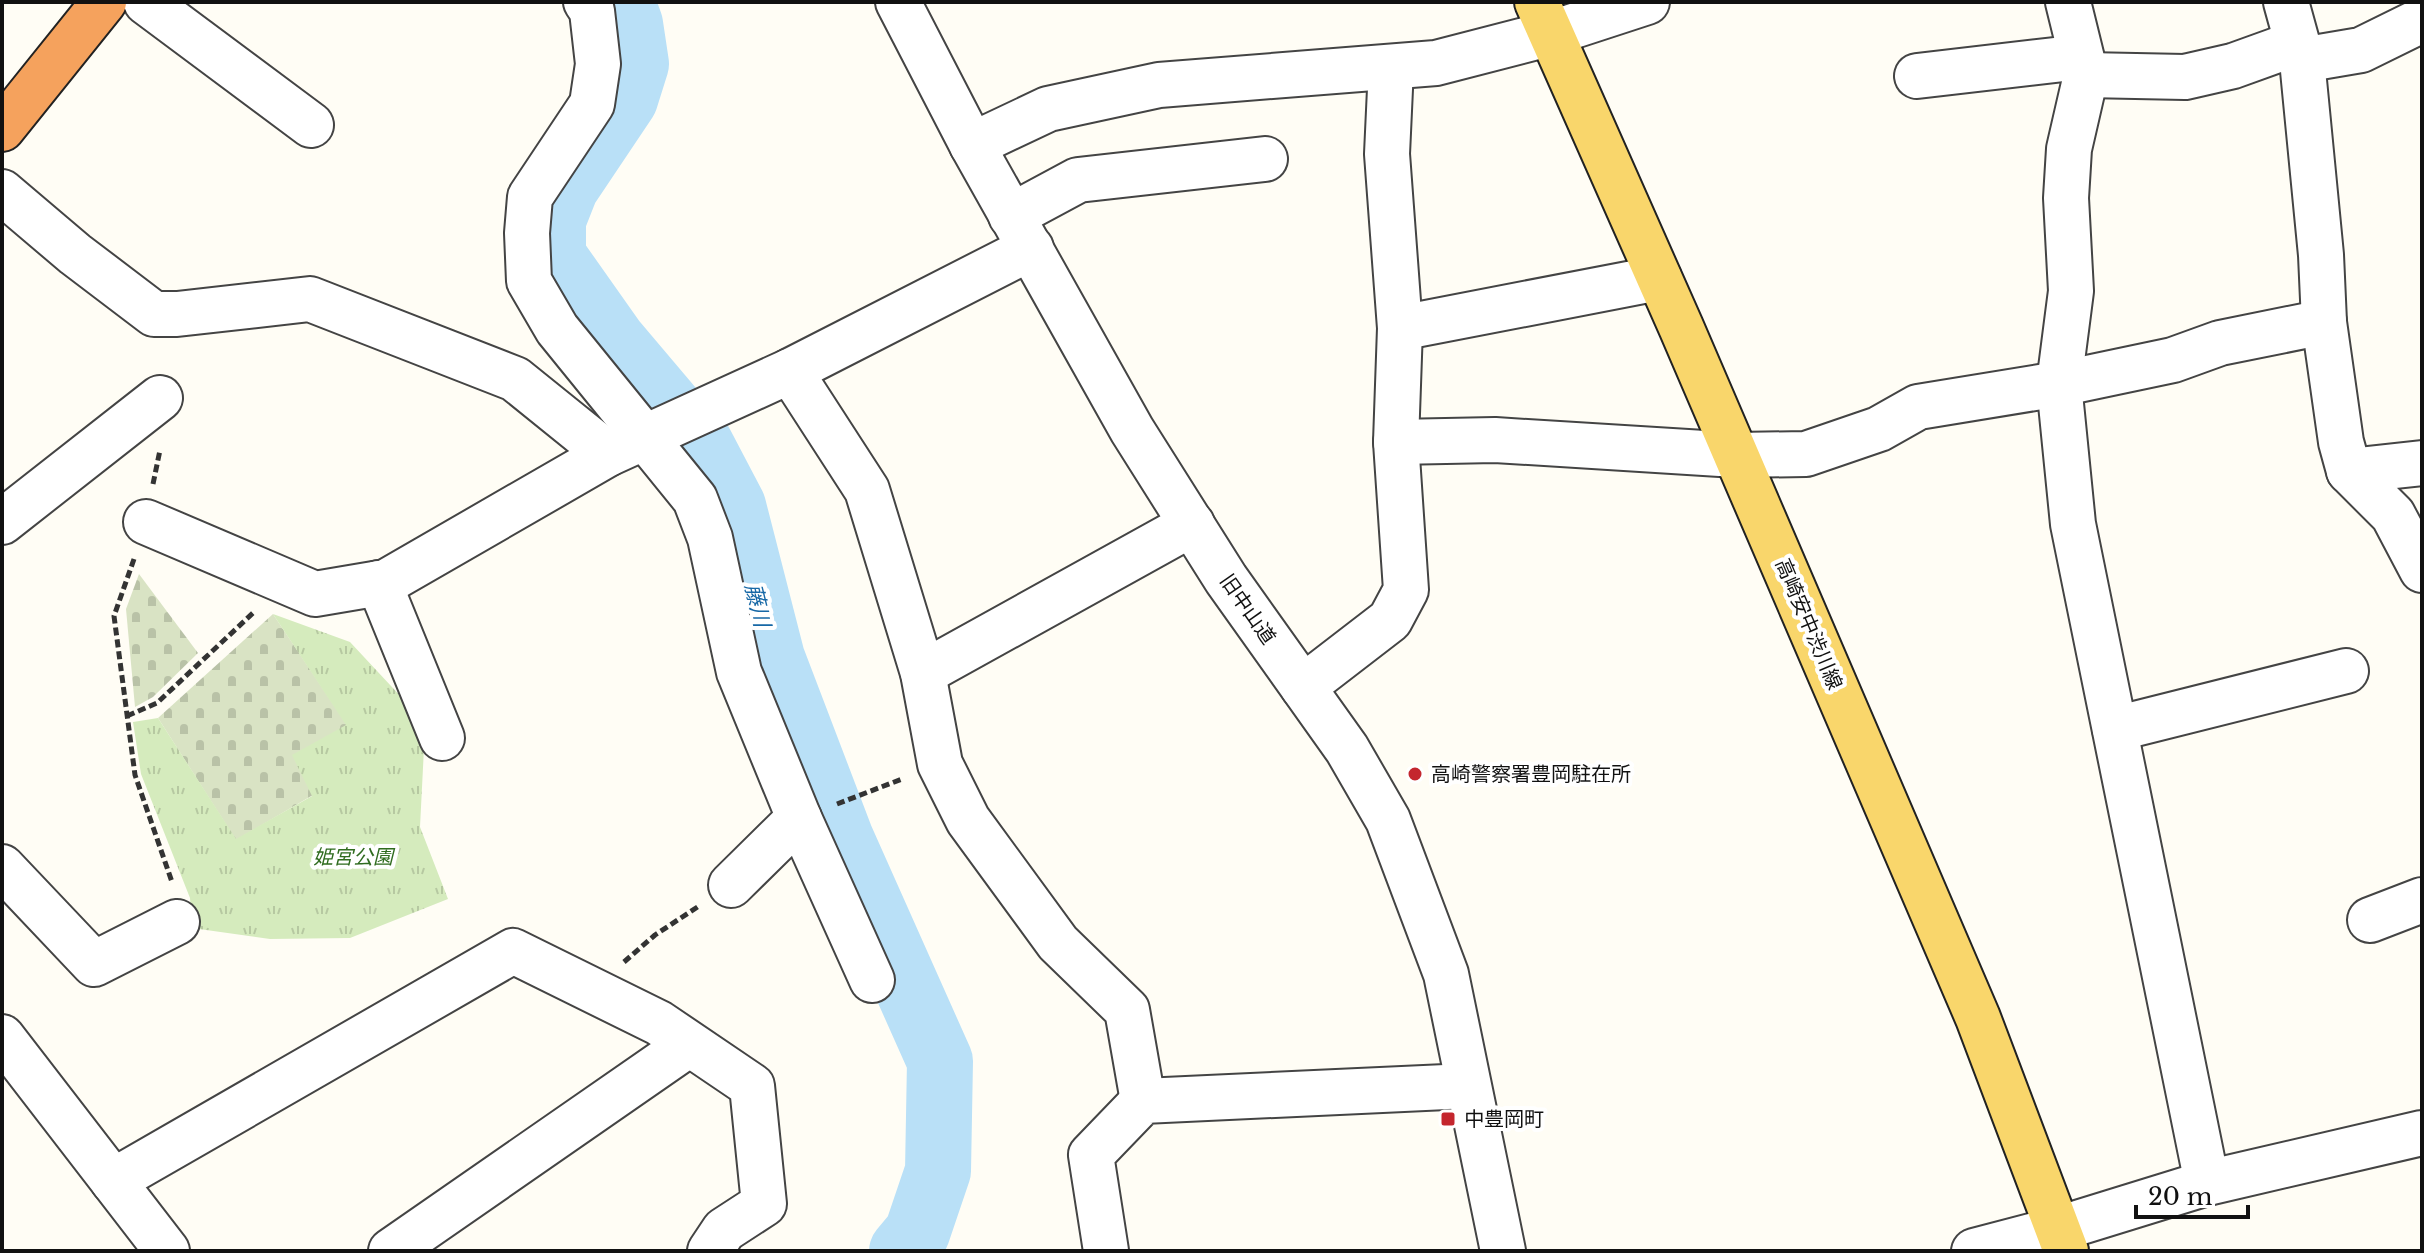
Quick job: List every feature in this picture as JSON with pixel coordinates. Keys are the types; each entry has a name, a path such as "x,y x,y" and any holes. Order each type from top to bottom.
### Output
{"highway":[{"path":"2,129 104,2"}],"main road":[{"name":"高崎安中渋川線","path":"1545,18 1978,1018 2062,1240"}],"street":[{"path":"146,2 311,125"},
{"path":"586,2 592,11 598,64 592,104 530,197 527,233 529,281 557,329 639,439 695,499 710,538 739,672 799,818 872,980"},
{"name":"旧中山道","path":"898,2 972,145 1132,430 1226,579 1347,749 1388,820 1446,974 1503,1251"},
{"path":"972,145 1048,109 1159,85 1436,63 1545,18 1647,2"},
{"path":"2068,2 2083,66 2069,149 2066,198 2071,291 2059,384 2073,524 2207,1183"},
{"path":"1917,76 2083,66 2185,77 2233,66 2295,35 2361,50 2422,20"},
{"path":"2295,35 2321,255 2324,322 2341,442 2349,471 2393,515 2422,570"},
{"path":"1303,687 1390,620 1406,590 1396,442 1400,328 1387,154 1391,67"},
{"path":"146,522 315,594 386,582 639,439 790,371 1021,232 1078,180 1265,159"},
{"path":"2,192 75,254 154,314 310,299 515,379 639,439"},
{"path":"1400,328 1659,278"},
{"path":"1396,442 1495,440 1736,455 1806,454 1879,429 1918,407 2059,384 2173,360 2220,343 2324,322"},
{"path":"790,371 867,490 923,673 940,764 968,820 1058,943 1127,1010 1143,1101"},
{"path":"2,522 160,398"},
{"path":"2349,471 2422,463"},
{"path":"923,673 1192,524"},
{"path":"379,583 442,738"},
{"path":"2115,729 2346,671"},
{"path":"731,885 799,818"},
{"path":"2,867 94,964 177,922"},
{"path":"2370,920 2422,900"},
{"path":"113,1181 513,951 659,1023 752,1086 764,1204 724,1230 710,1251"},
{"path":"2,1037 167,1251"},
{"path":"391,1251 688,1045"},
{"path":"1106,1251 1091,1155 1143,1101 1468,1086"},
{"path":"1974,1251 2062,1240 2207,1183 2422,1133"}],"path":[{"path":"160,398 167,410 146,522 114,616 135,775 179,905 177,922"},
{"path":"127,716 157,703 261,605"},
{"path":"847,800 940,764"},
{"path":"623,962 655,935 731,885"}],"green space":[{"path":"139,574 198,653 153,697 135,707 126,609"},
{"path":"273,614 347,725 313,795 236,840 158,718"},
{"name":"姫宮公園","path":"273,614 350,642 405,701 424,748 420,827 448,899 350,938 270,939 192,928 190,898 141,774 133,722 158,718 236,839 312,796 292,755 346,725"}],"waterway":[{"name":"藤川","path":"622,2 630,24 636,64 625,99 566,187 553,220 553,256 613,341 701,445 733,506 772,658 841,839 940,1061 938,1171 917,1233 902,1251"}],"place":[{"name":"高崎警察署豊岡駐在所","path":"1415,774"},
{"name":"中豊岡町","path":"1448,1119"}]}
